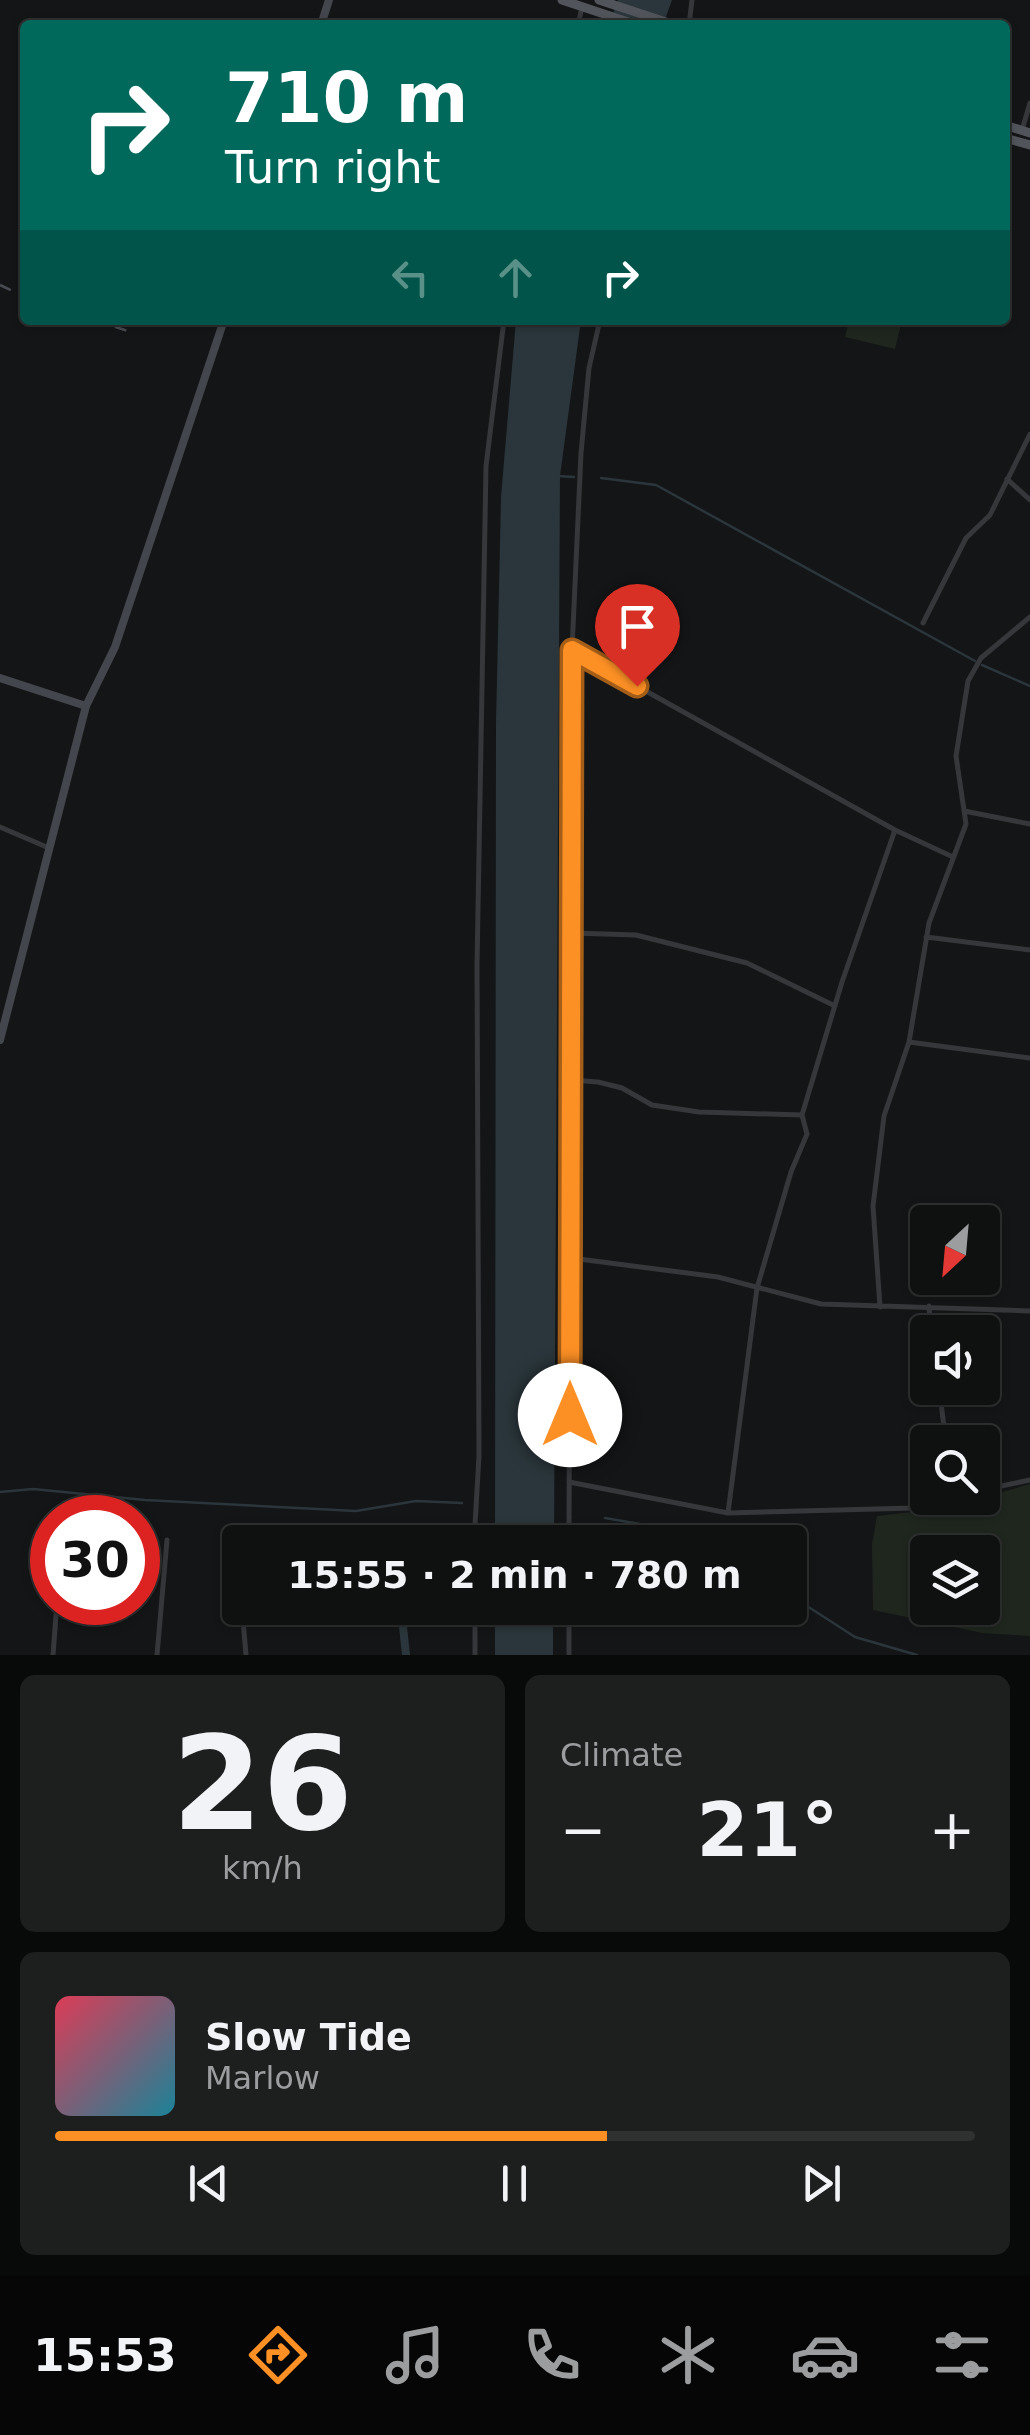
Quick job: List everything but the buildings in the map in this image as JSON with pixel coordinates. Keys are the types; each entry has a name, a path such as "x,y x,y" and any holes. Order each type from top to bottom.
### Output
{"main road":[{"path":"562,0 621,20"},
{"path":"599,0 659,20"},
{"path":"0,1040 86,706 116,647 222,325"},
{"path":"0,678 86,706"}],"street":[{"path":"581,20 587,9"},
{"path":"1026,132 1030,103"},
{"path":"475,1525 477,965 486,466 503,325"},
{"path":"569,1525 572,650 581,453 589,368 599,325"},
{"path":"923,623 966,538 990,515 1030,434"},
{"path":"1007,480 1030,500"},
{"path":"880,1306 874,1206 884,1116 909,1042 926,937 966,824 956,756 968,681 980,658 1030,617"},
{"path":"572,650 895,830 953,858"},
{"path":"964,811 1030,824"},
{"path":"0,827 49,848"},
{"path":"728,1513 756,1288 791,1172 807,1134 802,1115 835,1006 895,830"},
{"path":"572,933 636,935 747,963 835,1006"},
{"path":"926,937 1030,950"},
{"path":"909,1042 1030,1058"},
{"path":"572,1080 622,1088 652,1105 699,1112 802,1115"},
{"path":"570,1258 718,1277 821,1304 1030,1311"},
{"path":"929,1305 930,1315"},
{"path":"1000,1486 1030,1480"},
{"path":"570,1482 728,1513 910,1508"},
{"path":"157,1655 167,1540"},
{"path":"53,1655 55,1625"},
{"path":"243,1625 246,1655"},
{"path":"474,1625 475,1655"},
{"path":"569,1625 569,1655"}],"shaded area":[{"path":"618,0 672,0 665,20 611,20"},
{"path":"516,325 580,325 560,476 554,1525 495,1525 496,724 501,497"},
{"path":"848,325 901,325 895,349 845,337"},
{"path":"1030,1484 1030,1636 982,1633 944,1625 1000,1625 1000,1535 910,1535 910,1618 873,1610 872,1544 877,1516 910,1512 1000,1515 1000,1493"},
{"path":"495,1625 553,1625 553,1655 495,1655"}],"waterway":[{"path":"557,476 574,477"},
{"path":"601,478 656,485 975,661"},
{"path":"982,665 1030,686"},
{"path":"0,1492 33,1489 145,1500 356,1511 416,1501 462,1503"},
{"path":"605,1518 646,1525"},
{"path":"807,1606 855,1637 917,1655"},
{"path":"403,1625 406,1655"}],"railway":[{"path":"0,285 20,295"},
{"path":"109,325 134,333"}],"route":[{"path":"570,1415 572,650 637,686"}]}
